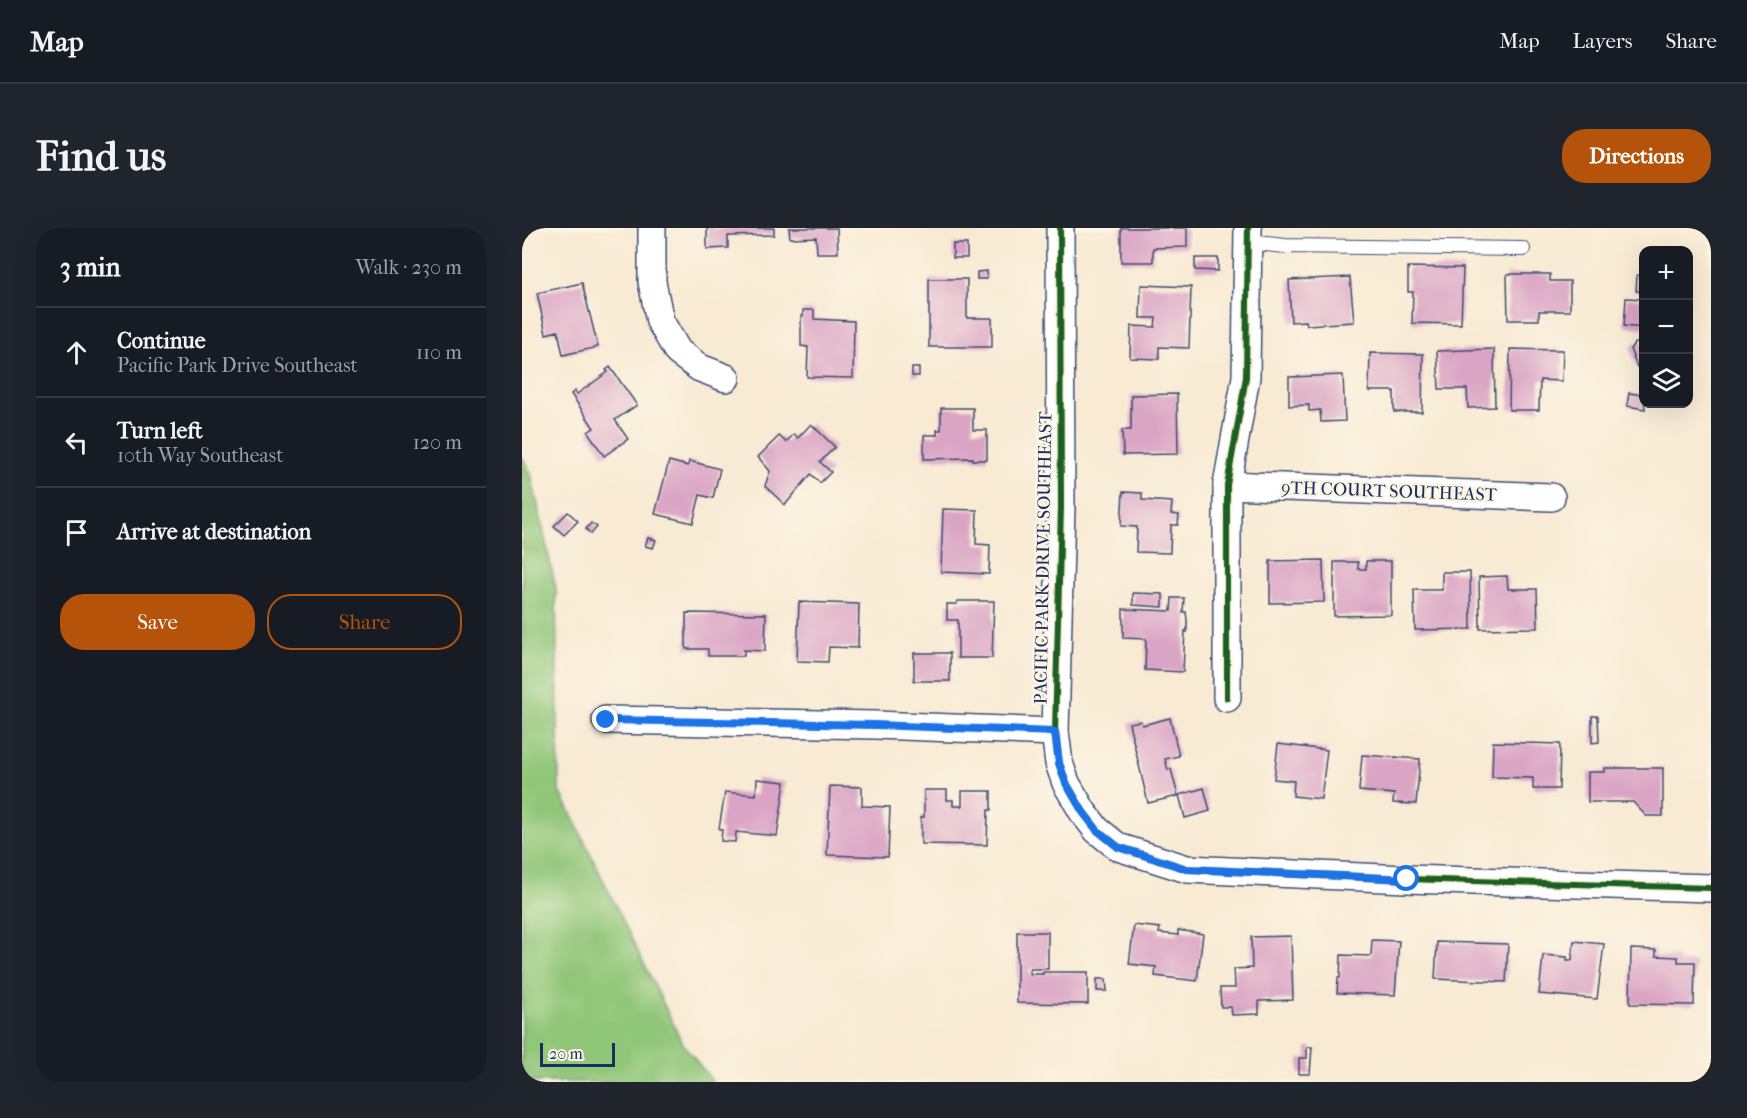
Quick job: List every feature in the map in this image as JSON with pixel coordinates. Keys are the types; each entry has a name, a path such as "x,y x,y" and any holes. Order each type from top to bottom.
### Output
{"street":[{"path":"651,228 652,282 660,321 678,352 700,368 726,378"},
{"name":"PACIFIC PARK DRIVE SOUTHEAST","path":"1060,228 1061,507 1055,732 1059,763 1066,783 1097,830 1118,847 1187,869 1407,879 1711,888"},
{"path":"1227,698 1227,485 1246,377 1248,235"},
{"name":"9TH COURT SOUTHEAST","path":"1227,485 1551,497"},
{"path":"606,720 875,725 1055,732"}],"lane":[{"path":"1248,235 1285,246 1523,249"}],"green space":[{"path":"522,456 531,474 556,589 559,789 683,1044 713,1082 522,1082"}],"building":[{"path":"707,228 774,228 774,235 728,236 728,248 707,249"},
{"path":"789,228 837,228 838,253 817,253 816,237 790,238"},
{"path":"1121,228 1187,228 1187,247 1153,248 1153,262 1121,262"},
{"path":"953,244 967,244 967,258 953,258"},
{"path":"1195,258 1218,258 1218,271 1195,270"},
{"path":"1408,267 1463,268 1461,324 1412,323 1413,292 1408,292"},
{"path":"987,271 987,279 977,279 977,272"},
{"path":"1507,274 1550,274 1550,281 1570,281 1570,311 1539,311 1539,320 1508,320"},
{"path":"1637,275 1639,275 1639,291 1636,291"},
{"path":"1350,277 1354,322 1307,325 1306,321 1291,322 1289,280"},
{"path":"929,279 967,279 967,318 992,318 992,347 929,347"},
{"path":"582,283 598,347 563,355 558,331 546,334 537,293"},
{"path":"1141,285 1191,287 1189,348 1159,347 1159,359 1130,358 1131,326 1155,327 1156,318 1140,318"},
{"path":"1626,298 1639,299 1639,328 1624,326"},
{"path":"803,310 814,310 814,319 854,321 853,378 807,377 808,347 801,346"},
{"path":"1635,343 1639,343 1639,367 1637,367 1630,349"},
{"path":"1494,349 1495,407 1468,408 1467,389 1439,389 1437,351"},
{"path":"1510,349 1563,350 1562,381 1540,380 1539,410 1509,410"},
{"path":"1370,353 1423,354 1422,412 1394,412 1394,391 1369,391"},
{"path":"610,367 637,405 615,420 628,439 604,456 588,432 594,428 571,394 575,391 577,394 608,372 606,370"},
{"path":"912,368 919,368 919,376 912,376"},
{"path":"1343,375 1345,421 1321,422 1320,410 1309,411 1309,405 1289,406 1289,377"},
{"path":"1629,393 1639,394 1639,408 1627,406"},
{"path":"1177,394 1178,454 1123,455 1122,430 1131,430 1131,395"},
{"path":"941,408 973,408 973,430 987,430 987,460 924,459 924,435 937,435 937,430 941,430"},
{"path":"811,424 835,447 820,462 831,472 820,483 811,474 785,505 765,486 770,471 758,457 779,436 786,442 794,434 798,438"},
{"path":"669,461 688,466 689,461 720,469 713,498 700,495 693,523 655,514"},
{"path":"1123,492 1142,493 1142,500 1172,502 1171,514 1179,515 1178,525 1171,525 1170,553 1136,552 1137,527 1121,526"},
{"path":"943,509 977,510 976,544 990,545 989,574 941,572"},
{"path":"568,512 578,521 564,535 554,526"},
{"path":"591,523 597,527 591,534 586,529"},
{"path":"648,538 656,540 653,548 645,546"},
{"path":"1323,560 1324,602 1270,603 1270,561"},
{"path":"1366,561 1391,561 1391,615 1334,616 1334,562 1358,562 1358,569 1366,569"},
{"path":"1442,572 1470,572 1471,629 1415,630 1414,590 1442,590"},
{"path":"1507,576 1508,589 1537,589 1538,628 1480,629 1479,577"},
{"path":"1133,593 1163,594 1163,607 1133,605"},
{"path":"1172,598 1184,598 1183,612 1186,612 1187,632 1185,631 1183,672 1145,670 1146,639 1123,638 1123,609 1171,611"},
{"path":"957,601 994,601 992,658 958,658 958,620 947,620 947,604 957,604"},
{"path":"799,602 859,604 858,648 829,647 828,662 797,661"},
{"path":"686,613 766,614 765,651 744,650 744,656 708,656 708,649 686,649"},
{"path":"914,653 950,653 950,681 914,681"},
{"path":"1592,716 1598,716 1599,742 1592,743"},
{"path":"1170,718 1179,756 1165,759 1168,770 1171,769 1178,796 1148,803 1129,723 1141,721 1142,725"},
{"path":"1493,742 1560,744 1559,789 1533,789 1533,778 1492,777"},
{"path":"1278,744 1327,750 1321,799 1293,796 1294,781 1274,779"},
{"path":"1362,755 1420,759 1416,804 1393,803 1394,794 1359,791"},
{"path":"1605,768 1663,768 1663,816 1646,816 1633,802 1588,802 1588,772 1605,772"},
{"path":"757,779 785,782 777,836 736,832 735,842 721,841 722,830 719,829 725,792 756,795"},
{"path":"830,786 862,787 862,806 890,807 888,857 827,855"},
{"path":"1204,788 1210,811 1185,818 1179,795"},
{"path":"924,790 947,790 947,800 953,800 953,806 962,806 962,791 991,791 987,845 921,844"},
{"path":"1134,925 1160,928 1159,933 1178,935 1178,930 1203,934 1197,981 1155,976 1156,967 1129,964"},
{"path":"1017,932 1048,932 1048,969 1030,969 1030,974 1088,972 1088,1004 1017,1003"},
{"path":"1291,936 1293,1000 1259,1001 1259,1014 1232,1015 1231,1007 1221,1007 1220,988 1235,988 1234,969 1252,968 1251,937"},
{"path":"1372,940 1399,941 1395,995 1337,993 1341,955 1371,956"},
{"path":"1574,941 1604,944 1597,999 1539,994 1543,955 1567,957 1567,960 1572,960"},
{"path":"1437,942 1508,944 1506,982 1435,979"},
{"path":"1631,949 1656,950 1656,956 1678,957 1678,962 1695,962 1694,1005 1630,1004"},
{"path":"1097,979 1106,979 1107,991 1097,991"},
{"path":"1307,1047 1312,1047 1310,1074 1299,1074 1299,1058 1307,1058"}],"cycle path":[{"path":"1060,228 1061,507 1055,732 1059,763 1066,783 1097,830 1118,847 1187,869 1406,879 1711,888"},
{"path":"1227,698 1227,485 1246,377 1248,228"}],"route":[{"path":"606,720 875,725 1055,732 1059,763 1066,783 1097,830 1118,847 1187,869 1407,879"}]}
